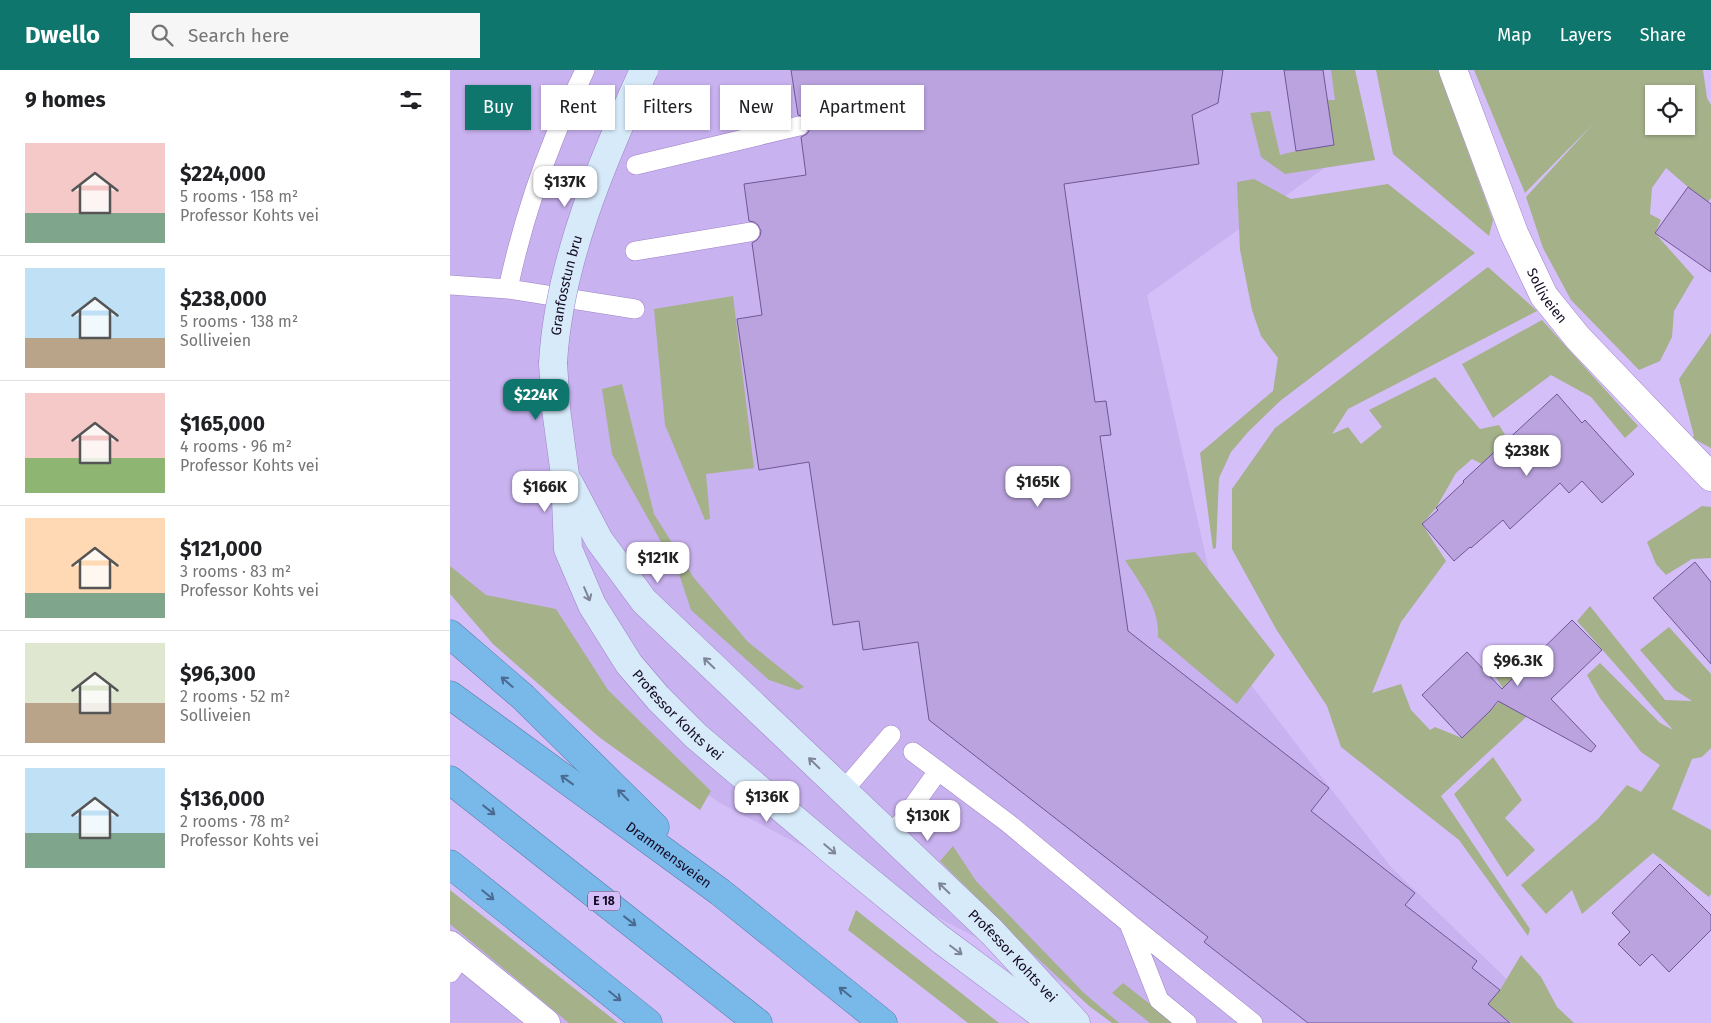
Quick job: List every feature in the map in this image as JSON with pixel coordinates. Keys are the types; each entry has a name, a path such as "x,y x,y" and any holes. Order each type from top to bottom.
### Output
{"highway":[{"path":"450,634 523,697 720,892"},
{"name":"Drammensveien","path":"450,695 720,892 883,1023"},
{"name":"E 18","path":"450,780 758,1023"},
{"path":"450,864 648,1023"}],"main road":[{"name":"Granfosstun bru","path":"554,363 555,330 578,235 598,178 644,70"},
{"name":"Professor Kohts vei","path":"554,363 556,409 565,475 568,549 592,605 629,664 658,698 696,736 940,938 1052,1023"},
{"name":"Professor Kohts vei","path":"565,475 599,540 644,601 992,932 1076,1023"}],"street":[{"name":"Solliveien","path":"1453,70 1514,233 1544,296 1578,338 1711,477"},
{"path":"454,958 546,1023"}],"lane":[{"path":"508,289 517,246 534,192 555,135 585,70"},
{"path":"636,165 799,126"},
{"path":"635,251 750,232"},
{"path":"450,285 508,289 635,309"},
{"path":"843,792 891,735"},
{"path":"913,752 1008,823 1253,1023"},
{"path":"891,837 938,770"},
{"path":"1130,924 1159,1000 1187,1023"}],"shaded area":[{"path":"450,70 1336,70 1348,151 1147,295 1228,655 1391,867 1552,1023 1115,1023 1061,982 720,803 525,672 450,582"},
{"path":"450,918 578,1023 450,1023"}],"green space":[{"path":"1331,70 1355,70 1375,160 1285,174 1261,157 1250,113 1270,111 1280,155 1334,145 1327,100 1335,100"},
{"path":"1376,70 1438,70 1493,220 1489,236 1393,154"},
{"path":"1474,70 1703,70 1707,98 1711,105 1711,198 1708,202 1666,168 1652,188 1650,214 1661,220 1655,233 1694,277 1674,311 1672,337 1660,361 1639,370 1571,300 1543,248 1526,197 1594,123 1525,193"},
{"path":"1254,179 1291,199 1388,184 1475,253 1280,401 1248,432 1231,452 1219,478 1216,548 1213,549 1200,453 1273,391 1278,358 1261,336 1252,310 1240,250 1237,182"},
{"path":"1488,267 1537,311 1348,409 1332,434 1348,427 1361,444 1382,427 1369,410 1435,377 1480,429 1499,425 1541,494 1472,459 1456,473 1436,508 1422,524 1446,561 1401,622 1372,693 1401,684 1411,710 1430,730 1435,727 1462,738 1507,694 1490,669 1499,654 1515,653 1551,694 1441,796 1530,929 1528,936 1459,840 1341,747 1327,706 1276,629 1232,549 1232,489 1275,428"},
{"path":"733,296 754,468 706,474 710,519 705,520 665,425 654,309"},
{"path":"1542,320 1638,426 1625,438 1591,397 1551,375 1493,418 1462,364"},
{"path":"1711,333 1711,448 1692,438 1694,436 1679,379"},
{"path":"622,384 654,514 694,578 748,642 804,687 798,690 769,680 691,610 679,574 612,454 602,389"},
{"path":"1702,506 1711,507 1711,558 1692,559 1666,575 1656,564 1647,542"},
{"path":"1195,552 1275,655 1237,704 1158,637 1156,616 1148,596 1125,560"},
{"path":"450,566 486,595 556,609 608,690 711,791 700,810 599,737 493,644 450,594"},
{"path":"1590,606 1665,700 1692,701 1675,690 1640,650 1669,627 1711,674 1711,748 1702,757 1692,759 1672,809 1711,830 1711,894 1709,897 1653,853 1582,914 1572,890 1546,914 1521,885 1598,819 1627,785 1641,792 1660,765 1641,752 1600,698 1587,675 1600,663 1660,723 1673,730 1577,621"},
{"path":"1493,757 1522,800 1505,818 1535,850 1507,877 1454,794"},
{"path":"953,846 976,881 1084,993 1119,1023 1112,1023 1089,1006 1033,954 940,861"},
{"path":"450,890 618,1023 569,1023 450,924"},
{"path":"856,910 999,1023 968,1023 848,930"},
{"path":"1521,955 1541,977 1557,1007 1574,1023 1512,1023 1487,1005 1500,990"},
{"path":"1123,983 1174,1023 1150,1023 1112,993"}],"building":[{"path":"791,70 1223,70 1218,103 1192,115 1199,164 1064,184 1095,402 1106,401 1111,435 1100,436 1128,631 1329,788 1311,811 1415,893 1405,905 1477,961 1472,968 1500,990 1488,1004 1510,1023 1308,1023 1204,942 1208,937 929,720 918,642 863,650 859,621 833,625 809,462 759,470 737,319 762,315 752,243 760,236 761,231 758,225 749,221 744,184 806,175 801,137 807,134 809,130 924,130 924,85 801,85 801,116 798,115"},
{"path":"1284,70 1323,70 1334,145 1296,151"},
{"path":"1688,187 1711,204 1711,272 1655,233"},
{"path":"1557,394 1582,423 1585,420 1634,474 1602,503 1582,481 1569,493 1560,483 1510,529 1503,520 1454,561 1422,524 1438,510 1436,508 1463,481"},
{"path":"1695,562 1711,582 1711,664 1653,598"},
{"path":"1572,620 1602,650 1551,699 1596,746 1591,752 1498,701 1462,738 1422,695 1467,652 1502,689"},
{"path":"1660,864 1711,915 1711,930 1669,972 1652,954 1640,966 1618,944 1630,932 1612,913"}]}
